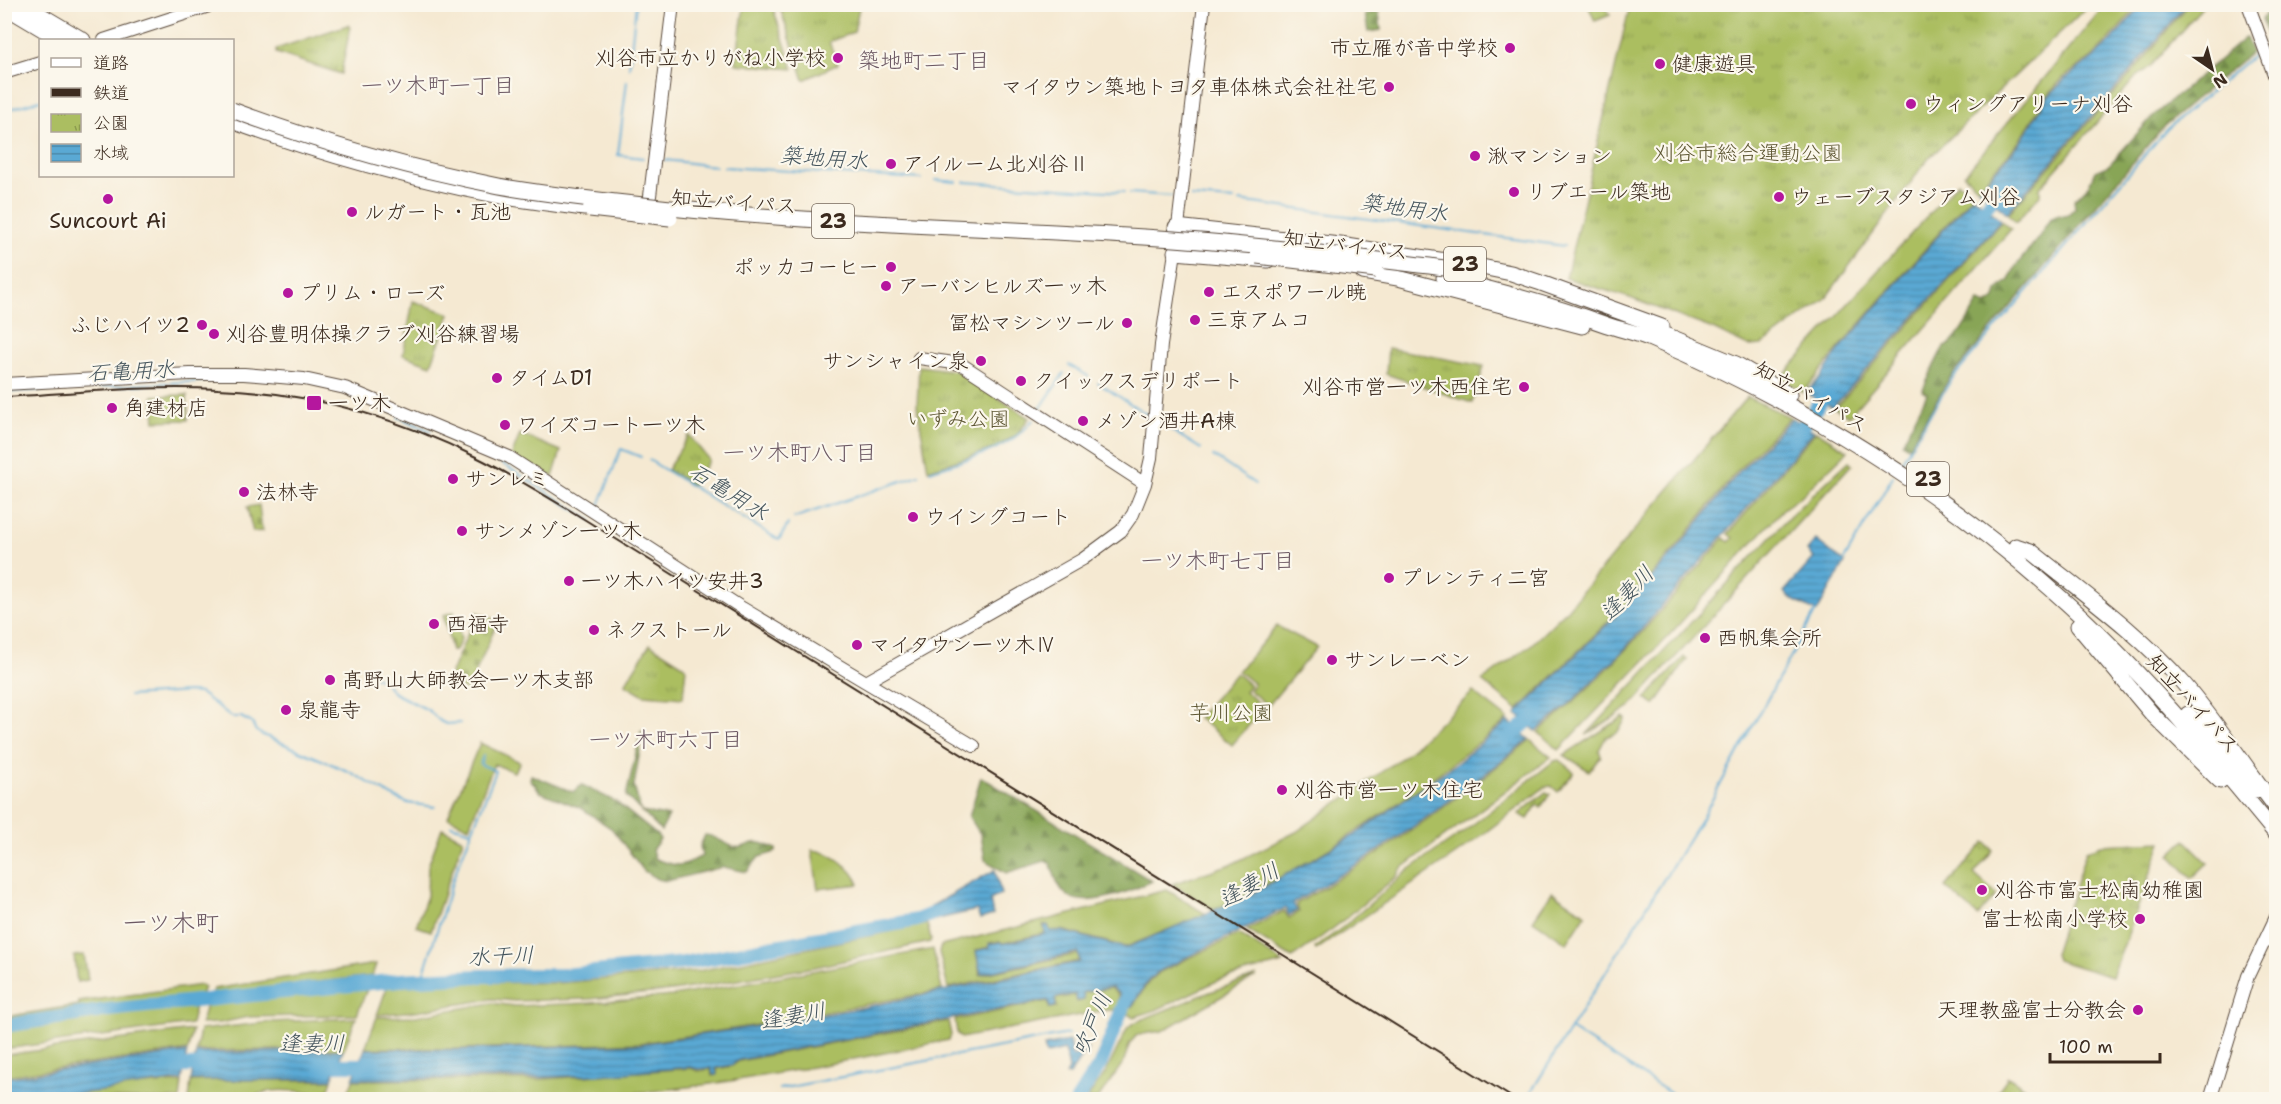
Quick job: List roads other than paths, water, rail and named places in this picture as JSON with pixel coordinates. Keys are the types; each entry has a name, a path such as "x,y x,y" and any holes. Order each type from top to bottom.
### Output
{"highway":[{"path":"22,4 81,39"},
{"path":"4,6 59,39"},
{"name":"知立バイパス","path":"234,111 321,142 383,160 502,186 705,212 1265,246 1445,273 1549,295 1636,324 1733,370 1872,443 1909,466 2016,546 2097,625 2188,721 2277,834"},
{"name":"知立バイパス","path":"234,122 327,154 399,174 498,196 631,214 846,231 1177,249 1445,273 1649,338 1733,370 1849,440 1937,497 2097,625"},
{"name":"23","path":"1176,227 1398,252 1511,273 1709,345 1733,370"},
{"path":"1175,252 1256,258 1388,276 1622,336 1649,338"},
{"path":"1937,497 1962,524 2054,601 2152,714 2210,770 2277,845"},
{"path":"2016,546 2031,551 2141,641 2164,663 2196,699 2277,807"},
{"name":"知立バイパス","path":"2188,721 2213,741 2277,819"}],"street":[{"path":"107,39 215,4"},
{"path":"650,196 673,4"},
{"path":"866,682 1103,546 1121,531 1133,514 1145,484 1151,459 1161,345 1175,252 1176,227 1204,4"},
{"path":"2248,4 2277,80"},
{"path":"4,73 39,62"},
{"path":"919,358 961,364 1145,484"},
{"path":"4,384 190,374 244,374 328,383 345,388 509,457 742,608 974,746"},
{"path":"2210,1100 2248,976 2277,917"}],"water":[{"path":"2142,5 2185,5 2007,213 1979,189 2020,143 2048,97 2065,79 2110,42"},
{"path":"1973,196 2001,220 1833,407 1806,393 1820,378 1840,349"},
{"path":"1792,418 1814,431 1622,652 1566,707 1536,731 1516,714 1626,606 1678,548 1740,471"},
{"path":"1816,540 1845,563 1817,612 1793,600 1784,592 1814,558 1807,551"},
{"path":"1508,721 1529,739 1472,784 1385,846 1293,903 1297,911 1289,915 1285,908 1159,971 1147,982 1132,1006 1128,1005 1126,1013 1118,1010 1122,1003 1119,1002 1120,995 1112,987 1083,992 1084,1000 1077,1001 1075,994 1055,998 1056,1006 1050,1008 1048,1000 739,1060 732,1065 716,1068 717,1075 713,1075 711,1068 690,1067 531,1078 353,1079 365,1049 456,1050 641,1044 866,1007 1080,962 1078,952 981,974 976,951 989,948 989,944 1001,942 1003,944 1045,934 1044,926 1048,925 1050,931 1062,931 1126,948 1254,893 1353,836 1457,763"},
{"path":"995,870 1001,894 990,900 993,915 980,919 977,910 933,920 930,907"},
{"path":"1069,1041 1072,1056 1088,1049 1069,1075 1066,1075 1069,1069 1065,1050 1046,1054 1044,1046"},
{"path":"343,1050 332,1079 191,1080 196,1053"},
{"path":"187,1052 182,1080 71,1095 5,1099 5,1078"}],"waterway":[{"name":"築地用水","path":"629,68 636,4"},
{"path":"2267,43 2276,33"},
{"path":"1899,466 1951,380 2167,129 2261,49"},
{"name":"築地用水","path":"627,81 618,155 643,158"},
{"path":"4,111 39,100"},
{"name":"築地用水","path":"665,160 715,166"},
{"name":"築地用水","path":"724,167 922,179"},
{"name":"築地用水","path":"935,180 957,182"},
{"name":"築地用水","path":"965,182 1124,192"},
{"name":"逢妻川","path":"1974,220 2003,187"},
{"name":"築地用水","path":"1130,193 1172,196"},
{"name":"築地用水","path":"1191,197 1234,200"},
{"name":"築地用水","path":"1239,201 1564,246"},
{"name":"石亀用水","path":"1069,365 1088,376"},
{"name":"石亀用水","path":"1040,409 1064,373"},
{"name":"石亀用水","path":"4,392 223,380"},
{"name":"石亀用水","path":"1098,383 1148,415"},
{"name":"逢妻川","path":"1793,440 1831,387"},
{"name":"石亀用水","path":"398,417 431,431"},
{"name":"石亀用水","path":"930,471 999,447 1023,431 1033,420"},
{"name":"石亀用水","path":"1160,423 1201,449"},
{"name":"石亀用水","path":"598,508 621,449 641,457"},
{"name":"石亀用水","path":"484,452 591,520"},
{"name":"石亀用水","path":"1213,456 1255,484"},
{"name":"石亀用水","path":"649,460 779,540 788,524"},
{"name":"石亀用水","path":"794,518 919,475"},
{"path":"1843,562 1893,476"},
{"path":"1526,1100 1702,818 1817,609"},
{"path":"374,676 384,681 394,693 428,710 440,721 446,724 460,723"},
{"path":"129,696 200,693 232,717 241,717 252,723 256,731 263,735 350,772 408,803 435,807"},
{"name":"逢妻川","path":"1505,741 1539,712"},
{"path":"422,979 454,876 496,771 480,764 483,756"},
{"path":"451,825 471,831"},
{"name":"水干川","path":"4,1026 108,1010 400,980 564,975 684,963 917,920 947,908"},
{"name":"吹戸川","path":"1077,1100 1101,1063 1128,994"},
{"path":"1572,1030 1681,1100"},
{"path":"779,1089 1068,1034"},
{"name":"逢妻川","path":"167,1067 210,1065"},
{"name":"逢妻川","path":"320,1065 375,1065"}],"railway":[{"path":"4,397 165,388 252,391 285,395 351,409 446,443 500,470 571,511 1516,1100"}],"place":[{"name":"市立雁が音中学校","path":"1510,48"},
{"name":"刈谷市立かりがね小学校","path":"838,58"},
{"name":"健康遊具","path":"1660,64"},
{"name":"マイタウン築地トヨタ車体株式会社社宅","path":"1389,87"},
{"name":"ウィングアリーナ刈谷","path":"1911,104"},
{"name":"湫マンション","path":"1475,156"},
{"name":"アイルーム北刈谷Ⅱ","path":"891,164"},
{"name":"リブエール築地","path":"1514,192"},
{"name":"ウェーブスタジアム刈谷","path":"1779,197"},
{"name":"Suncourt Ai","path":"108,199"},
{"name":"ルガート・瓦池","path":"352,212"},
{"name":"ポッカコーヒー","path":"891,267"},
{"name":"アーバンヒルズ一ッ木","path":"886,286"},
{"name":"エスポワール暁","path":"1209,292"},
{"name":"プリム・ローズ","path":"288,293"},
{"name":"三京アムコ","path":"1195,320"},
{"name":"冨松マシンツール","path":"1127,323"},
{"name":"ふじハイツ2","path":"202,325"},
{"name":"刈谷豊明体操クラブ刈谷練習場","path":"214,334"},
{"name":"サンシャイン泉","path":"981,361"},
{"name":"タイムD1","path":"497,378"},
{"name":"クイックスデリポート","path":"1021,381"},
{"name":"刈谷市営一ツ木西住宅","path":"1524,387"},
{"name":"一ツ木","path":"314,403"},
{"name":"角建材店","path":"112,408"},
{"name":"メゾン酒井A棟","path":"1083,421"},
{"name":"ワイズコート一ツ木","path":"505,425"},
{"name":"サンレミ","path":"453,479"},
{"name":"法林寺","path":"244,492"},
{"name":"ウイングコート","path":"913,517"},
{"name":"サンメゾン一ツ木","path":"462,531"},
{"name":"プレンティ二宮","path":"1389,578"},
{"name":"一ツ木ハイツ安井3","path":"569,581"},
{"name":"西福寺","path":"434,624"},
{"name":"ネクストール","path":"594,630"},
{"name":"西帆集会所","path":"1705,638"},
{"name":"マイタウン一ツ木Ⅳ","path":"857,645"},
{"name":"サンレーベン","path":"1332,660"},
{"name":"髙野山大師教会一ツ木支部","path":"330,680"},
{"name":"泉龍寺","path":"286,710"},
{"name":"刈谷市営一ツ木住宅","path":"1282,790"},
{"name":"刈谷市富士松南幼稚園","path":"1982,890"},
{"name":"富士松南小学校","path":"2140,919"},
{"name":"天理教盛富士分教会","path":"2138,1010"}],"district":[{"name":"築地町二丁目","path":"924,60"},
{"name":"一ツ木町一丁目","path":"438,85"},
{"name":"一ツ木町八丁目","path":"800,452"},
{"name":"一ツ木町七丁目","path":"1218,560"},
{"name":"一ツ木町六丁目","path":"666,739"},
{"name":"一ツ木町","path":"171,923"}],"park label":[{"name":"刈谷市総合運動公園","path":"1748,153"},
{"name":"いずみ公園","path":"958,419"},
{"name":"芋川公園","path":"1231,713"}]}
